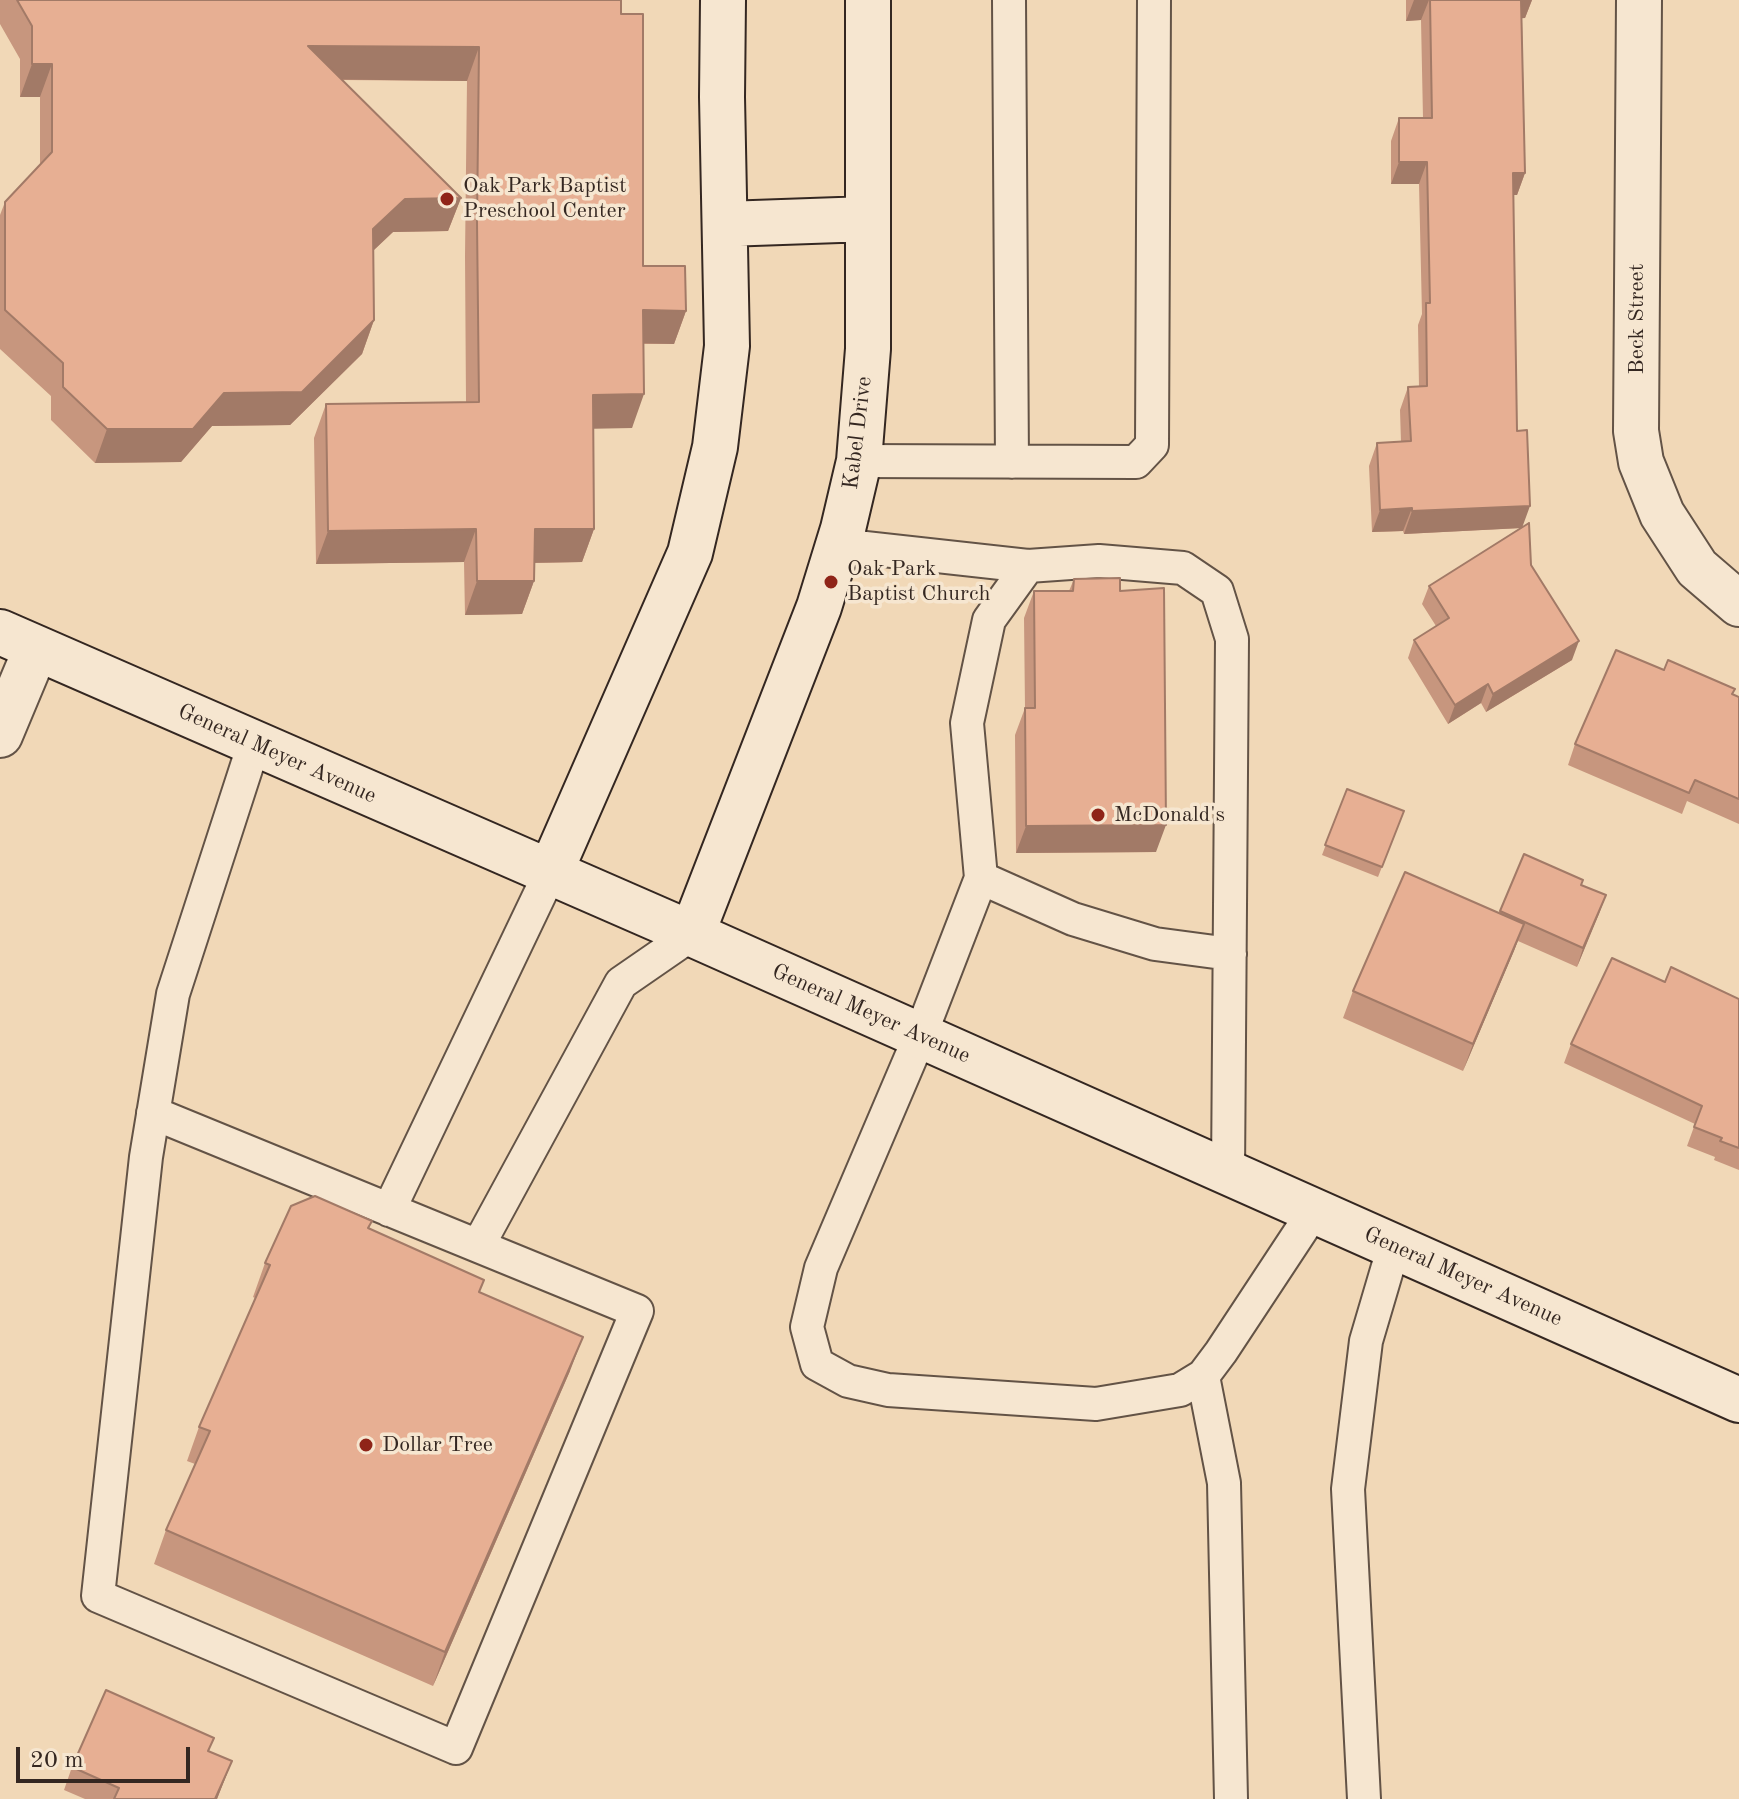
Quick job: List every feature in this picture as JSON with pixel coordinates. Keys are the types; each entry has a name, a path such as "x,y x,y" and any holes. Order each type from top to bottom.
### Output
{"street":[{"path":"550,873 690,553 715,447 727,346 723,0"},
{"name":"Kabel Drive","path":"692,934 819,607 859,461 868,349 868,0"},
{"name":"Beck Street","path":"1639,0 1636,431 1641,462 1662,514 1697,568 1739,604"},
{"path":"725,224 868,219"},
{"path":"0,735 18,640"},
{"name":"General Meyer Avenue","path":"18,640 692,934 1739,1400"}],"lane":[{"path":"1009,0 1012,462"},
{"path":"859,461 1136,462 1152,445 1154,0"},
{"path":"838,545 1028,566 1099,561 1183,568 1217,591 1232,639 1228,1173"},
{"path":"1028,566 989,620 967,723 981,878 920,1036 821,1268 807,1327 817,1364 848,1381 888,1390 1096,1404 1180,1390 1203,1376 1221,1352 1314,1211"},
{"path":"153,1113 637,1311 456,1748 98,1596 146,1157 153,1113 173,994 254,744"},
{"path":"389,1210 550,873"},
{"path":"981,878 1073,919 1155,944 1230,954"},
{"path":"478,1246 621,983 692,934"},
{"path":"1364,1799 1348,1489 1366,1341 1394,1246"},
{"path":"1203,1376 1224,1483 1231,1799"}],"building":[{"path":"17,0 621,0 621,14 643,14 643,266 685,266 686,311 643,310 644,394 593,395 594,529 535,529 534,581 477,581 476,529 328,531 326,404 479,402 479,47 308,46 461,198 405,199 373,229 374,320 302,392 224,393 193,429 107,429 63,387 63,363 5,310 5,202 52,152 52,64 32,64 32,26"},
{"path":"1430,0 1521,0 1525,173 1513,173 1517,431 1527,430 1530,506 1380,510 1377,443 1411,441 1408,387 1427,386 1426,303 1430,303 1427,162 1399,162 1399,118 1432,118"},
{"path":"1529,523 1531,565 1579,641 1493,694 1488,684 1455,705 1414,640 1449,618 1429,586"},
{"path":"1120,578 1120,591 1164,588 1166,825 1026,826 1025,708 1035,708 1034,591 1073,591 1074,579"},
{"path":"1616,650 1664,670 1668,660 1735,689 1732,694 1739,697 1739,799 1695,780 1689,793 1575,744"},
{"path":"1347,789 1404,811 1382,867 1325,845"},
{"path":"1524,854 1583,880 1581,885 1606,895 1583,948 1500,911"},
{"path":"1405,872 1524,924 1473,1044 1353,991"},
{"path":"1612,958 1665,982 1671,967 1739,999 1739,1148 1694,1127 1702,1106 1571,1044"},
{"name":"Dollar Tree","path":"315,1196 372,1221 368,1228 484,1280 479,1292 583,1337 445,1652 166,1530 210,1431 199,1427 270,1265 265,1263 291,1206"},
{"path":"106,1690 214,1738 208,1751 232,1761 215,1799 114,1799 119,1788 72,1767"}],"place":[{"name":"Oak Park Baptist Preschool Center","path":"447,199"},
{"name":"Oak Park Baptist Church","path":"831,582"},
{"name":"McDonald's","path":"1098,815"},
{"name":"Dollar Tree","path":"366,1445"}]}
